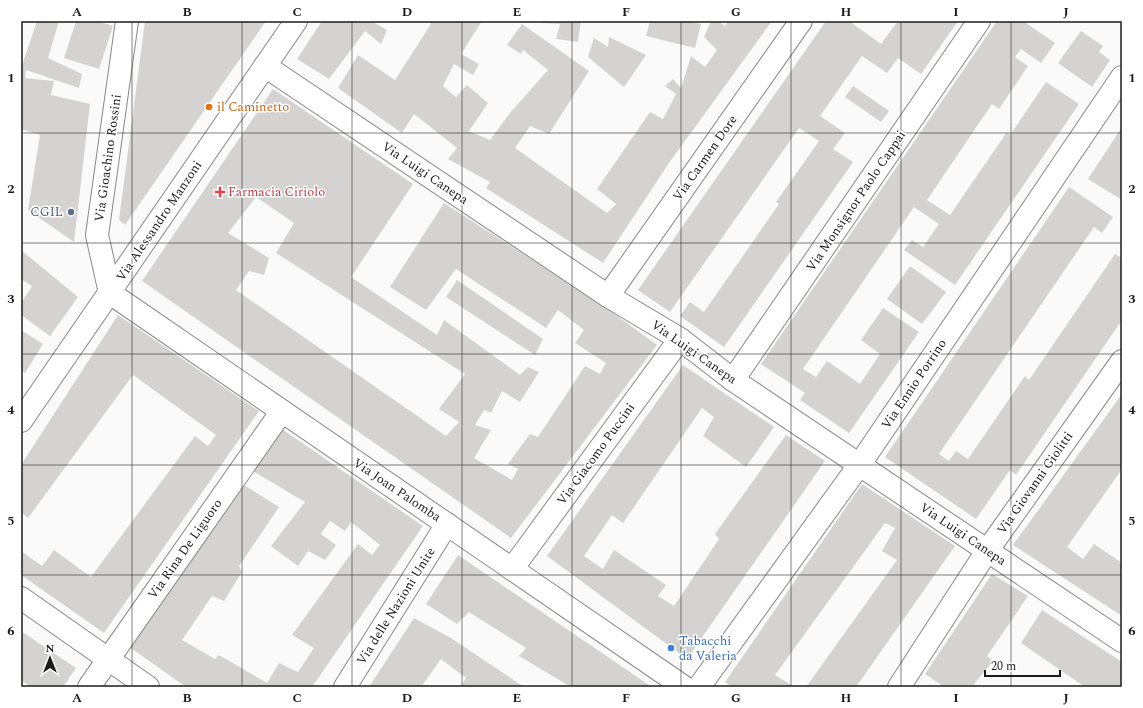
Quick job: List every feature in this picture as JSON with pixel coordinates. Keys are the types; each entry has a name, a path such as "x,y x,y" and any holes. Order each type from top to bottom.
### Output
{"street":[{"name":"Via Gioachino Rossini","path":"110,293 97,235 127,21"},
{"name":"Via Alessandro Manzoni","path":"21,421 296,21"},
{"name":"Via Carmen Dore","path":"608,296 801,21"},
{"name":"Via Monsignor Paolo Cappai","path":"733,380 979,21"},
{"name":"Via Luigi Canepa","path":"265,66 608,296 680,339 733,380 1122,641"},
{"name":"Via Ennio Porrino","path":"699,687 860,464 1122,77"},
{"name":"Via Joan Palomba","path":"110,293 684,687"},
{"name":"Via Giacomo Puccini","path":"512,568 680,339"},
{"name":"Via Giovanni Giolitti","path":"899,687 988,551 1122,361"},
{"name":"Via Rina De Liguoro","path":"89,687 282,411"},
{"name":"Via delle Nazioni Unite","path":"345,687 447,524"},
{"path":"21,598 148,687"}],"building":[{"path":"37,21 59,21 48,58 82,74 79,88 26,70 25,78 54,81 51,95 90,104 74,242 28,210 40,135 21,129 21,68"},
{"path":"76,21 97,21 113,26 99,69 64,58"},
{"path":"145,21 266,21 125,225 119,220"},
{"path":"322,21 374,21 373,22 387,30 381,44 365,31 329,79 297,59"},
{"path":"426,21 482,21 461,54 479,64 473,75 454,64 443,86 456,97 467,85 488,103 469,131 490,140 510,113 548,70 523,50 521,54 507,45 522,24 589,71 549,134 530,126 515,148 607,213 616,204 597,189 650,112 663,119 676,94 665,86 673,79 681,88 691,56 705,67 717,50 704,37 711,21 718,21 725,26 728,21 772,21 669,163 603,263 486,188 490,182 448,159 457,148 414,114 402,133 338,88 358,55 395,80 431,24"},
{"path":"541,21 581,21 578,42 556,39 560,24 541,23"},
{"path":"650,21 686,21 701,24 695,48 646,36"},
{"path":"826,21 849,21 881,44 898,21 958,21 921,74 898,58 887,73 862,56 820,116 845,133 833,149 853,162 724,347 680,316 690,302 704,312 779,204 776,202 819,141 799,128 670,312 638,290"},
{"path":"997,21 1023,21 1055,43 1041,63 1021,49 1015,57 1028,66 999,109 992,104 927,200 950,215 1007,132 1010,135 1046,82 1079,104 955,285 904,250 912,240 923,247 939,224 914,207 803,369 816,377 827,361 860,384 880,354 861,340 883,308 919,332 849,433 800,400 805,393 761,364"},
{"path":"1081,31 1103,46 1099,52 1110,60 1092,87 1058,63"},
{"path":"609,37 646,55 624,87 588,57 594,38 608,47"},
{"path":"853,86 889,111 881,122 845,97"},
{"path":"273,89 413,184 351,277 437,335 444,320 520,375 528,367 539,372 520,402 502,391 491,413 484,410 475,425 491,430 474,458 512,480 518,469 508,464 530,434 538,437 585,366 600,374 606,363 575,343 584,330 558,310 546,328 456,269 426,310 390,287 444,203 601,304 657,345 511,538 142,281","holes":["256,197 294,223 276,253 465,374 439,409 459,422 446,436 236,290 249,271 264,275 269,258 228,233"]},
{"path":"1122,127 1122,200 1088,179"},
{"path":"1069,187 1113,217 1102,233 1094,227 939,454 949,461 956,451 968,459 1025,376 1029,380 1115,254 1122,258 1122,320 1016,475 1010,470 976,519 885,457"},
{"path":"21,250 78,297 50,336 21,315 21,303 32,286 21,279"},
{"path":"910,266 946,292 922,324 887,299"},
{"path":"457,280 543,339 535,355 446,297"},
{"path":"118,315 259,411 104,633 21,575 21,551 42,566 54,550 91,577 195,436 208,446 216,435 133,375 28,518 21,512 21,465"},
{"path":"21,330 43,344 25,373 21,370"},
{"path":"683,365 774,427 746,467 703,436 714,417 702,408 623,523 612,515 584,556 603,569 614,550 666,585 658,596 674,606 719,539 715,534 786,435 825,461 687,659 547,556"},
{"path":"1122,394 1122,469 1067,547 1083,559 1094,544 1122,563 1122,616 1013,545"},
{"path":"282,429 423,526 312,687 186,687 128,646 241,483 279,507 239,566 242,572 224,601 212,596 182,640 215,659 219,655 267,683 279,663 298,672 314,648 292,635 358,544 372,555 380,545 351,522 345,531 330,521 321,534 336,545 325,560 308,551 298,566 271,546 305,502 251,470"},
{"path":"862,484 955,546 856,687 806,687 897,560 882,551 895,528 885,523 775,675 795,687 732,687 725,682"},
{"path":"458,555 652,687 571,687 519,656 526,648 469,612 457,624 426,604"},
{"path":"992,574 1028,596 987,656 993,661 974,684 977,687 944,687 925,674"},
{"path":"1042,610 1122,662 1122,687 1085,687 1021,643"},
{"path":"414,618 451,638 524,687 460,687 466,678 441,659 421,687 369,687"},
{"path":"21,631 76,668 63,687 31,687 21,680"}],"place":[{"name":"il Caminetto","path":"209,107"},
{"name":"Farmacia Ciriolo","path":"220,192"},
{"name":"CGIL","path":"71,212"},
{"name":"Tabacchi da Valeria","path":"671,648"}]}
